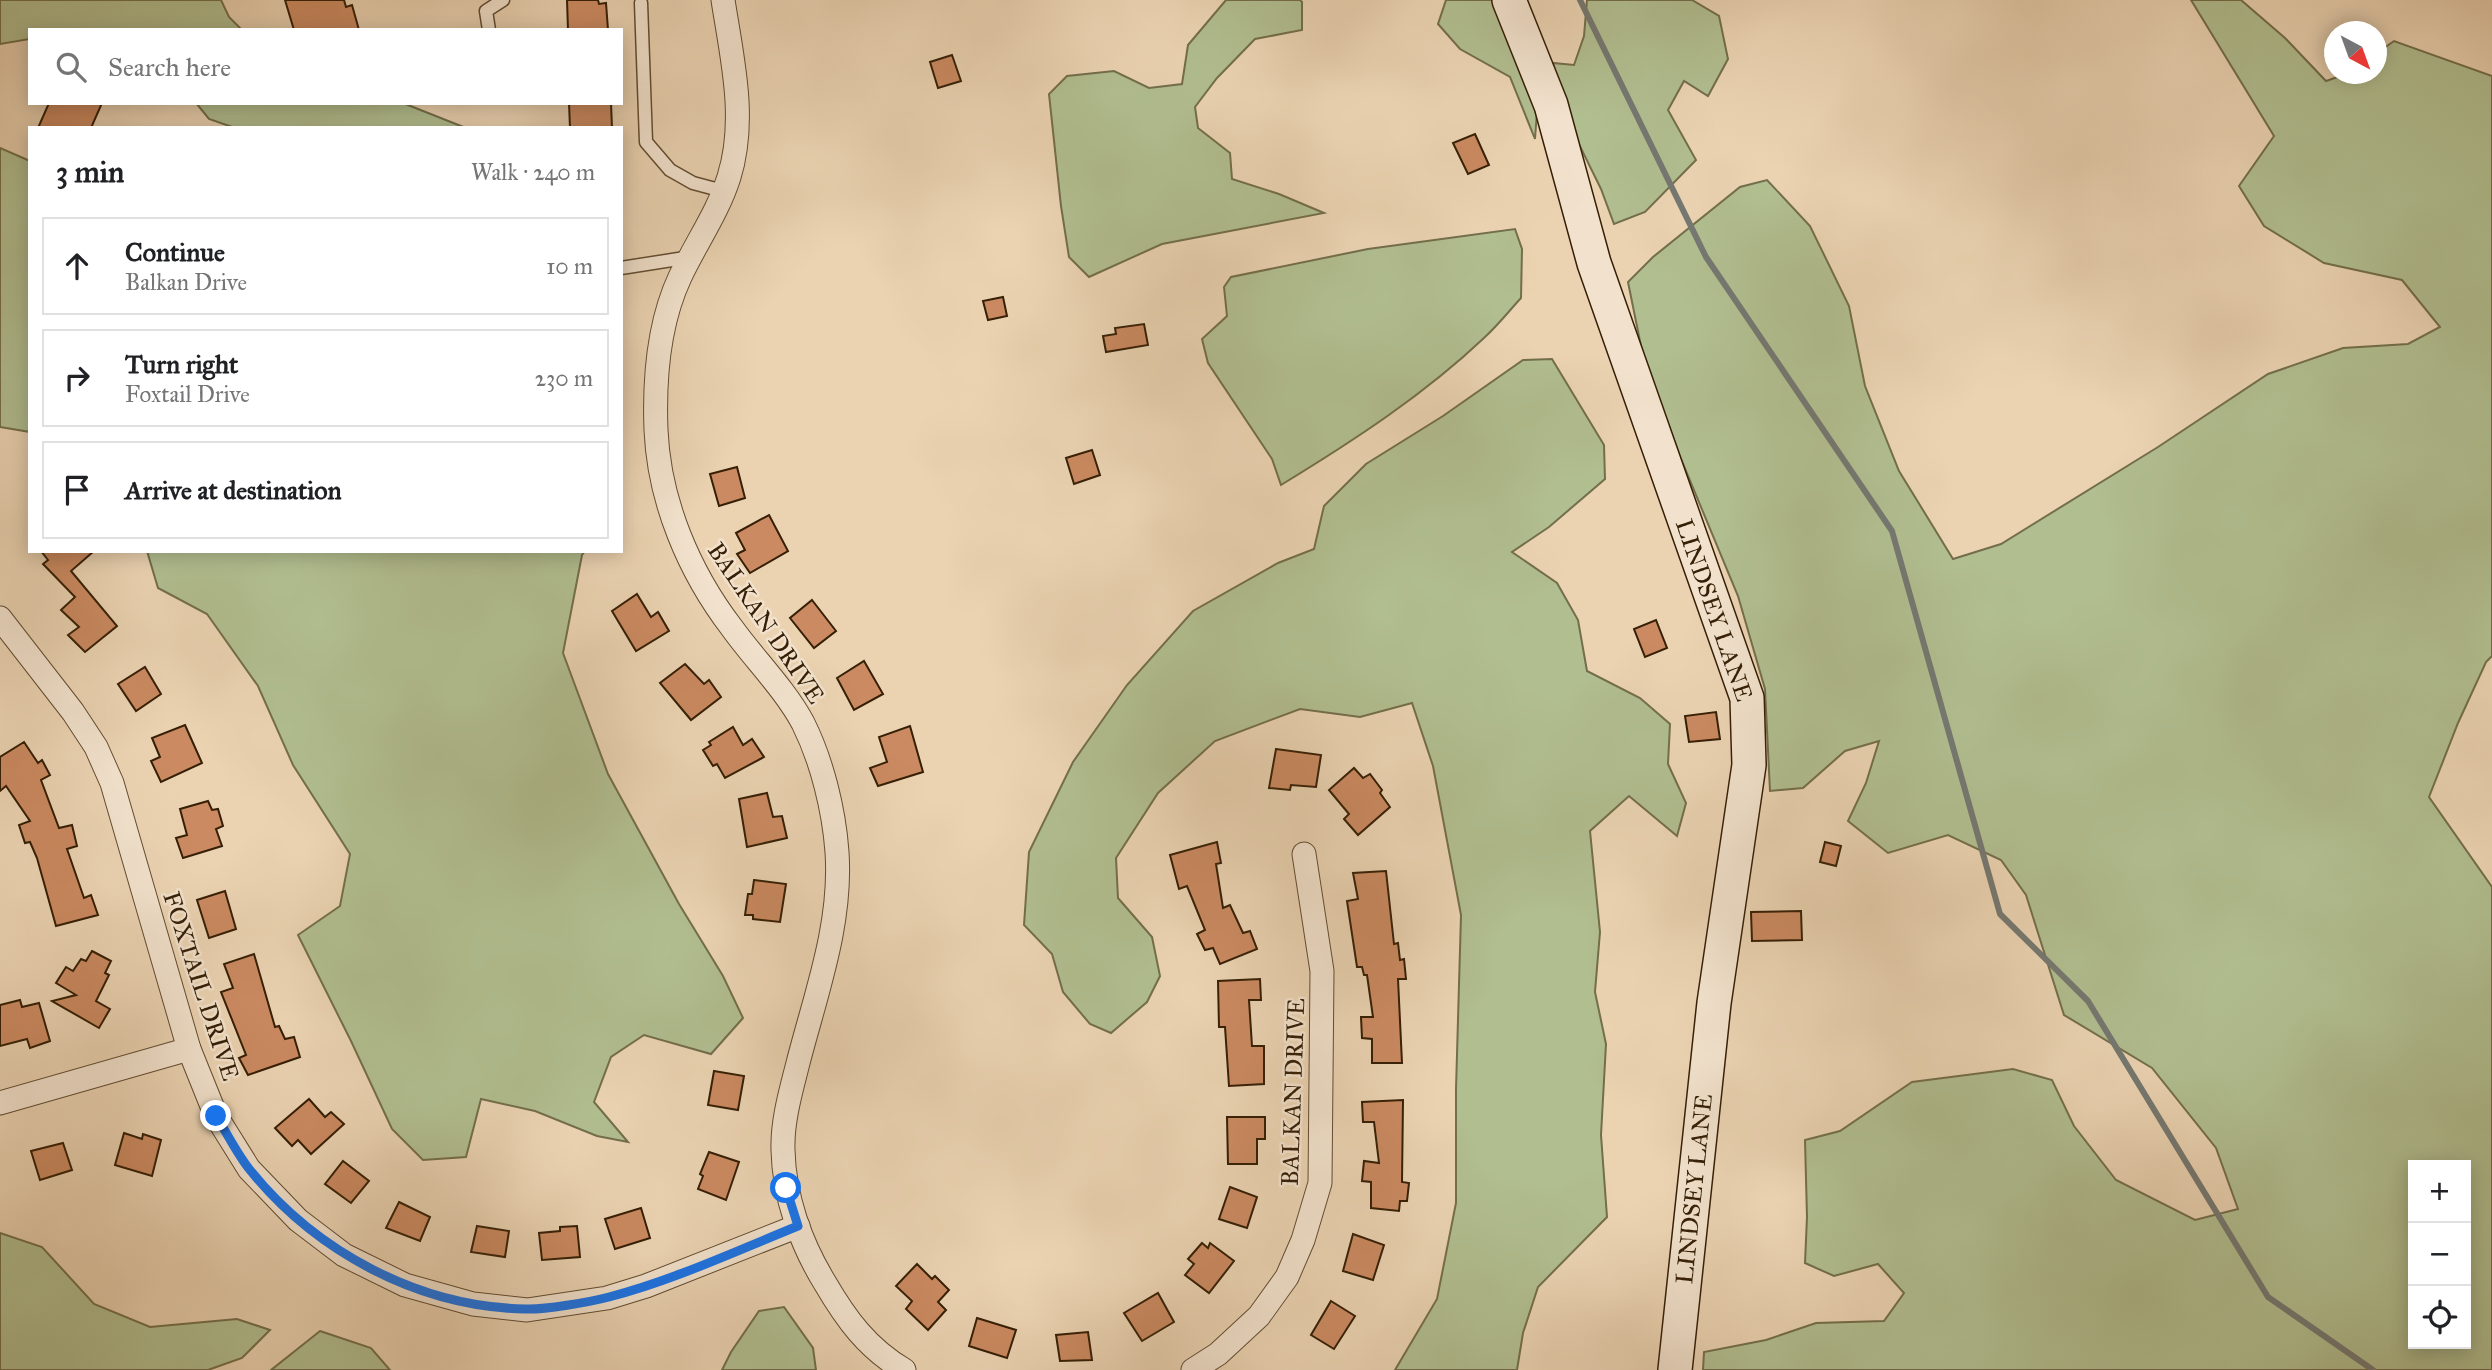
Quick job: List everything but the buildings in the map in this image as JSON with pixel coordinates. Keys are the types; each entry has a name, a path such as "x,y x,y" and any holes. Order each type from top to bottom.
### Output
{"street":[{"name":"BALKAN DRIVE","path":"723,0 737,86 737,138 729,177 679,279 666,317 655,393 656,435 667,498 687,556 730,626 777,683 803,724 831,799 837,853 838,898 828,952 788,1101 783,1147 786,1188 812,1263 847,1320 884,1358 904,1370"},
{"name":"LINDSEY LANE","path":"1509,0 1551,104 1594,263 1747,698 1749,765 1714,1003 1675,1370"},
{"name":"FOXTAIL DRIVE","path":"0,618 73,712 96,747 111,783 189,1049 216,1116 249,1169 298,1220 344,1255 405,1285 473,1304 527,1310 607,1298 646,1286 798,1226"},
{"name":"BALKAN DRIVE","path":"1193,1370 1218,1354 1259,1316 1287,1277 1303,1240 1320,1183 1323,1104 1322,971 1304,854"},
{"path":"0,1103 189,1049"}],"lane":[{"path":"484,6 503,0"},
{"path":"641,3 646,142 670,170 694,183 723,191"},
{"path":"479,28 484,6"},
{"path":"484,6 489,28"},
{"path":"623,268 691,257"}],"green space":[{"path":"0,0 221,0 229,17 240,28 28,28 28,39 0,44"},
{"path":"1226,0 1300,0 1302,30 1255,39 1217,78 1195,107 1198,128 1230,153 1232,179 1279,194 1324,213 1162,244 1089,277 1069,257 1049,94 1067,76 1114,71 1149,88 1182,84 1188,45"},
{"path":"1446,0 1493,0 1538,98 1535,139 1510,77 1460,49 1438,24"},
{"path":"1587,0 1692,0 1719,16 1728,59 1708,96 1684,81 1668,110 1696,160 1645,212 1614,224 1601,189 1569,124 1553,63 1574,65 1584,36"},
{"path":"2191,0 2241,0 2285,38 2324,79 2324,84 2387,84 2387,46 2394,41 2492,76 2492,656 2486,662 2458,723 2429,797 2492,887 2492,1370 1703,1370 1704,1352 1766,1340 1816,1323 1884,1321 1904,1293 1878,1264 1834,1276 1805,1263 1805,1140 1840,1131 1912,1082 2013,1069 2052,1080 2074,1126 2116,1180 2195,1220 2238,1209 2216,1148 2152,1068 2064,1015 2026,895 2001,860 1948,835 1888,853 1848,821 1866,783 1879,741 1845,751 1803,788 1770,791 1765,689 1738,596 1681,459 1643,356 1628,282 1653,257 1740,187 1767,180 1810,226 1849,306 1865,386 1899,471 1953,559 2001,544 2158,447 2268,374 2343,348 2408,344 2440,327 2402,280 2324,263 2264,226 2239,186 2274,136"},
{"path":"198,105 408,105 461,126 229,126 209,119"},
{"path":"0,148 28,160 28,432 0,427"},
{"path":"1515,229 1522,249 1521,298 1499,323 1413,398 1281,485 1272,459 1208,363 1202,339 1227,316 1224,287 1231,277 1368,249"},
{"path":"1552,359 1604,445 1605,479 1549,527 1512,552 1557,583 1578,620 1587,671 1640,698 1670,724 1668,764 1686,803 1677,836 1629,796 1590,831 1600,932 1595,992 1606,1044 1601,1135 1607,1217 1538,1287 1523,1333 1517,1370 1395,1370 1437,1299 1456,1203 1461,915 1433,766 1412,703 1360,717 1300,709 1215,741 1158,793 1116,858 1118,898 1152,937 1160,976 1147,1002 1111,1033 1090,1024 1063,992 1052,954 1024,925 1029,852 1073,762 1127,685 1193,611 1278,563 1314,549 1324,506 1366,464 1443,416 1523,360"},
{"path":"148,553 584,553 563,653 608,774 679,904 723,976 743,1018 711,1054 644,1035 611,1057 594,1102 628,1142 597,1136 535,1111 481,1099 466,1157 423,1160 392,1129 298,935 340,906 350,854 293,765 258,686 207,614 158,588"},
{"path":"0,1233 42,1247 94,1304 150,1327 237,1319 270,1330 242,1358 208,1370 0,1370"},
{"path":"784,1307 813,1348 816,1370 722,1370 759,1311"},
{"path":"320,1331 371,1348 390,1370 271,1370"}],"waterway":[{"path":"1580,0 1706,257 1892,531 2000,914 2088,1001 2268,1297 2373,1370"}],"route":[{"path":"216,1116 249,1169 298,1220 344,1255 405,1285 473,1304 527,1310 607,1298 646,1286 798,1226 786,1188"}]}
